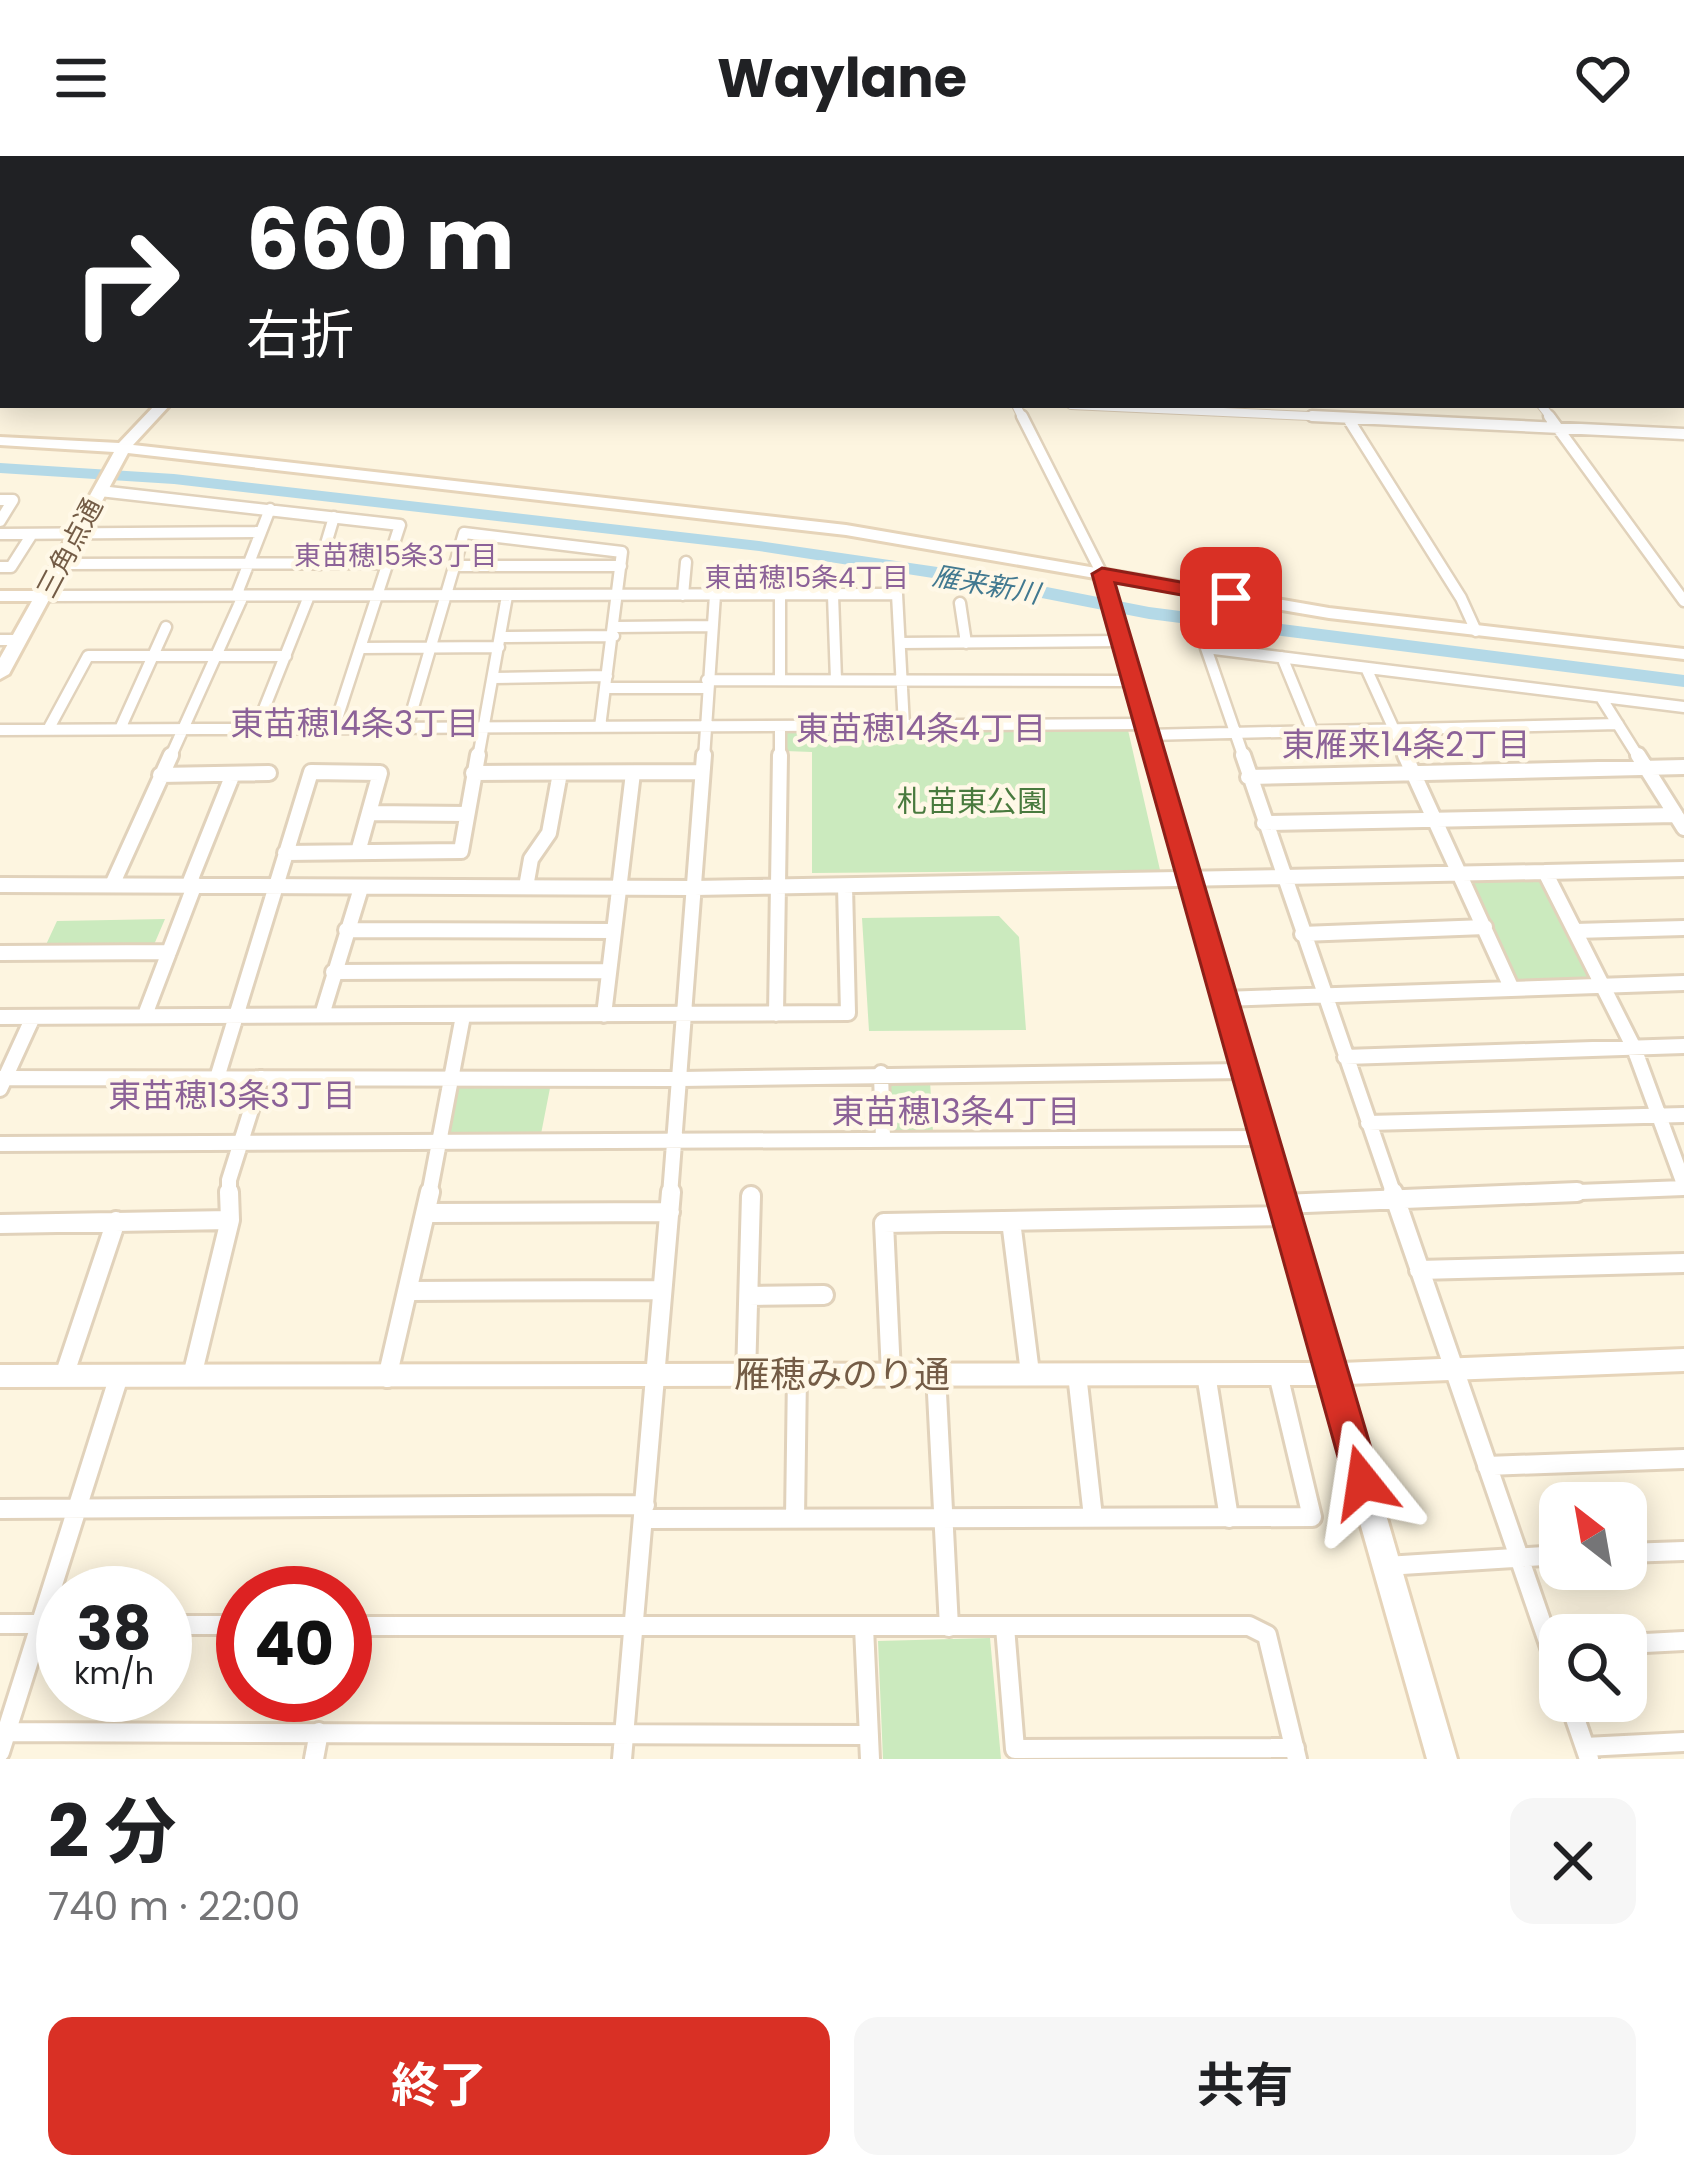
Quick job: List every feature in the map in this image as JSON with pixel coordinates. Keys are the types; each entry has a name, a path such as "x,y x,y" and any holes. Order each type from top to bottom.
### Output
{"street":[{"name":"三角点通","path":"0,674 9,640 44,596 121,454 160,408"},
{"path":"1018,408 1104,581 1442,1759"},
{"path":"1127,408 1684,434"},
{"path":"1543,408 1684,601"},
{"path":"1349,420 1461,598 1476,631"},
{"path":"0,441 846,530 1104,581 1329,614 1684,654"},
{"path":"102,488 400,525 334,728"},
{"path":"0,500 13,500 0,521"},
{"path":"112,884 185,727 240,596 247,564 270,509"},
{"path":"320,563 334,517"},
{"path":"0,534 260,532"},
{"path":"407,728 464,533 622,552 600,727"},
{"path":"0,567 11,567 32,534"},
{"path":"683,595 686,562"},
{"path":"61,564 390,563"},
{"path":"454,566 621,566"},
{"path":"0,596 897,594 904,726"},
{"path":"622,1759 657,1390 654,1374 686,1015 715,595"},
{"path":"833,595 836,680"},
{"path":"256,729 309,596"},
{"path":"285,853 461,850 507,596"},
{"path":"779,680 780,596"},
{"path":"960,603 966,643"},
{"path":"361,648 431,648 712,626"},
{"path":"119,728 166,627"},
{"path":"900,643 966,643 1116,630"},
{"path":"1542,1614 1206,648 1684,707"},
{"path":"49,728 88,656 286,656"},
{"path":"1282,657 1312,730"},
{"path":"1366,668 1511,987"},
{"path":"494,677 707,684 1131,680"},
{"path":"1602,698 1684,829"},
{"path":"0,730 703,725 1232,732 1618,724"},
{"path":"776,1014 780,727"},
{"path":"1248,777 1684,767"},
{"path":"217,1078 311,772 380,772 358,852"},
{"path":"604,1015 633,772"},
{"path":"473,773 701,772"},
{"path":"160,775 269,773"},
{"path":"526,887 531,859 549,833 560,773"},
{"path":"145,1016 233,774"},
{"path":"369,813 467,814"},
{"path":"1264,823 1676,815"},
{"path":"0,885 694,888 1684,869"},
{"path":"891,1373 884,1223 1284,1210 1684,1186 1634,1048 1545,872"},
{"path":"0,1017 848,1013 845,886"},
{"path":"322,1015 361,888"},
{"path":"1303,934 1485,927"},
{"path":"1575,932 1684,928"},
{"path":"346,930 613,931"},
{"path":"0,952 169,952"},
{"path":"333,972 608,971"},
{"path":"1223,998 1684,983"},
{"path":"387,1378 426,1213 463,1016"},
{"path":"33,1017 2,1082 1244,1071"},
{"path":"1345,1057 1684,1046"},
{"path":"881,1073 883,1140"},
{"path":"192,1376 230,1220 229,1180 261,1078"},
{"path":"1368,1123 1684,1115"},
{"path":"0,1144 1264,1138"},
{"path":"746,1376 751,1196"},
{"path":"426,1213 670,1212"},
{"path":"0,1224 230,1220"},
{"path":"64,1376 116,1221"},
{"path":"1011,1221 1030,1373"},
{"path":"1419,1270 1684,1262"},
{"path":"409,1291 661,1290"},
{"path":"748,1296 824,1295"},
{"name":"雁穂みのり通","path":"0,1376 1331,1374 1684,1360"},
{"path":"1206,1373 1229,1518"},
{"path":"795,1518 797,1374"},
{"path":"937,1374 950,1627"},
{"path":"1076,1374 1093,1517"},
{"path":"0,1509 644,1512 795,1518 1312,1516 1278,1374"},
{"path":"58,1566 119,1376"},
{"path":"1487,1466 1684,1459"},
{"path":"1647,1552 1684,1551"},
{"path":"1386,1566 1539,1556"},
{"path":"0,1624 36,1624"},
{"path":"372,1626 950,1627 1259,1629 1270,1644 1296,1754 1015,1749 1006,1628"},
{"path":"865,1628 870,1759"},
{"path":"36,1636 2,1738 320,1732 869,1735"},
{"path":"1647,1643 1684,1641"},
{"path":"1576,1722 1587,1753 1684,1742"},
{"path":"314,1759 320,1732"}],"green space":[{"name":"札苗東公園","path":"1128,730 1160,870 812,873 812,752 785,751 785,733"},
{"path":"1540,877 1592,980 1516,982 1471,880"},
{"path":"999,916 1019,937 1026,1030 869,1031 862,918"},
{"path":"165,919 153,947 44,949 57,921"},
{"path":"930,1081 933,1132 894,1133 889,1128 888,1086"},
{"path":"464,1083 551,1083 541,1134 454,1135 447,1131 455,1087"},
{"path":"990,1638 1001,1759 883,1759 878,1641"}],"waterway":[{"name":"雁来新川","path":"0,468 174,479 759,546 965,577 1149,613 1684,681"}],"district":[{"name":"東苗穂15条3丁目","path":"396,556"},
{"name":"東苗穂15条4丁目","path":"807,578"},
{"name":"東苗穂14条3丁目","path":"355,723"},
{"name":"東苗穂14条4丁目","path":"921,728"},
{"name":"東雁来14条2丁目","path":"1406,744"},
{"name":"東苗穂13条3丁目","path":"232,1095"},
{"name":"東苗穂13条4丁目","path":"956,1111"}],"route":[{"path":"1231,598 1102,574 1363,1482"}]}
